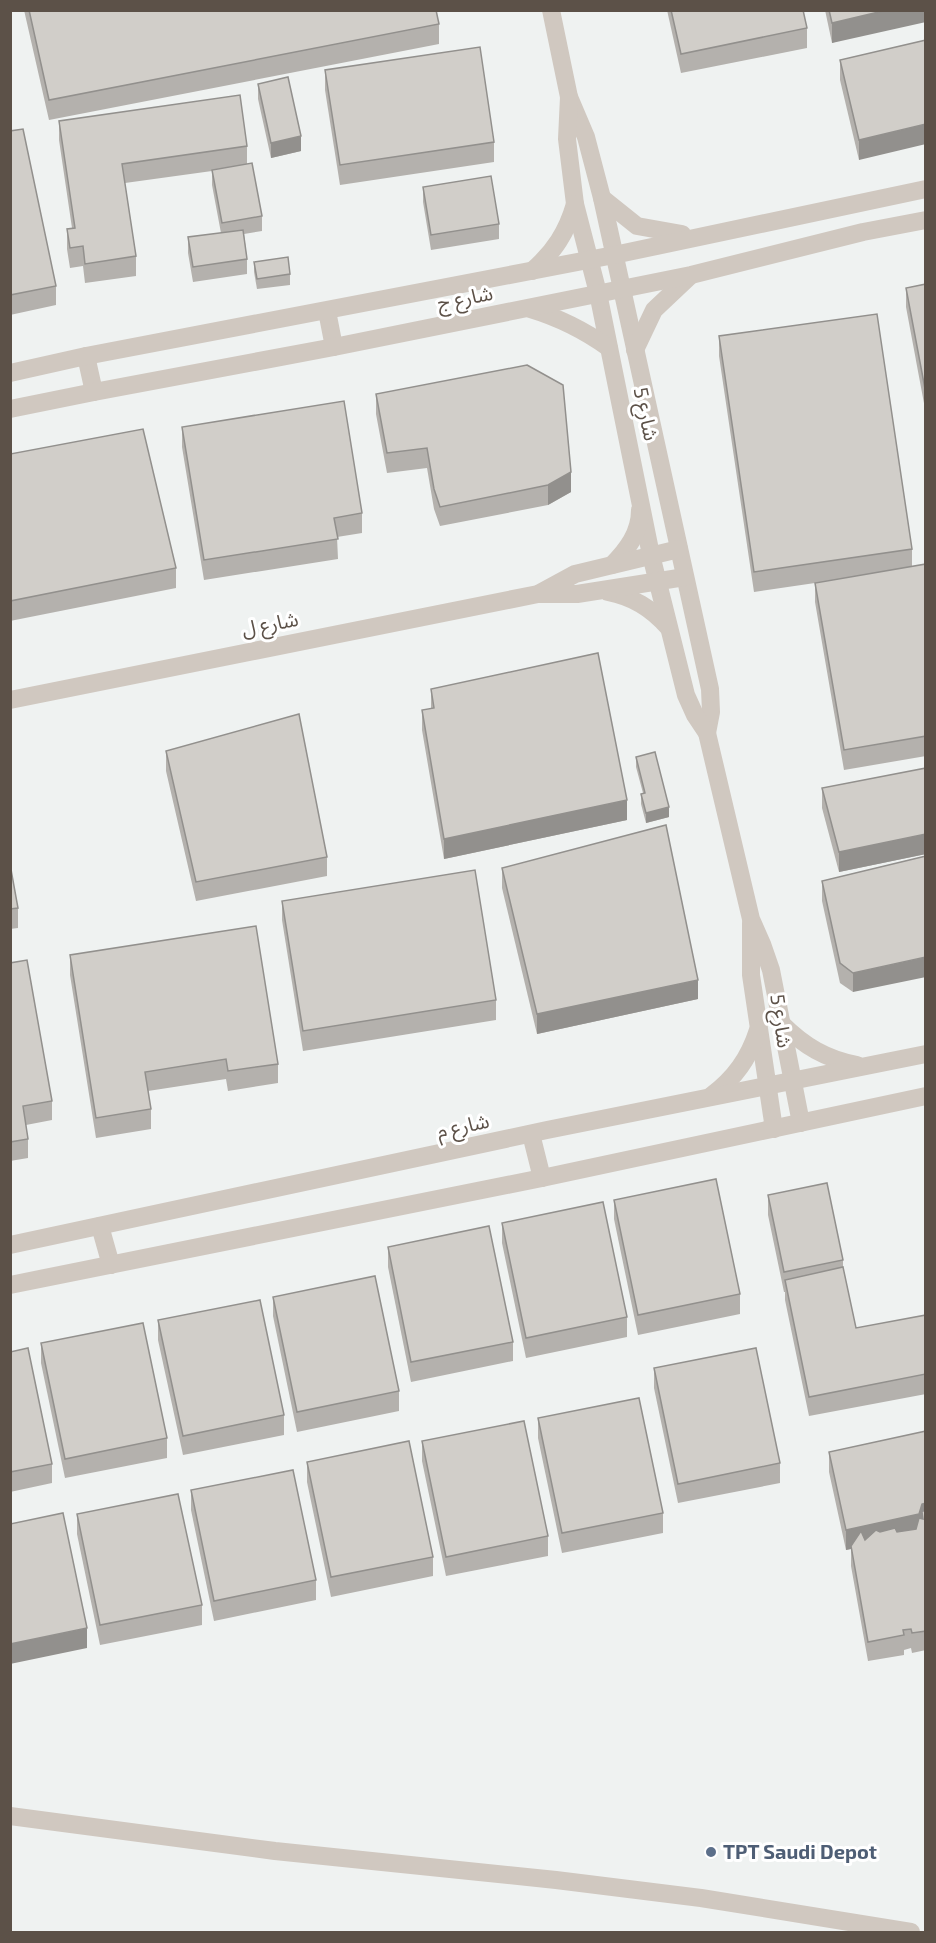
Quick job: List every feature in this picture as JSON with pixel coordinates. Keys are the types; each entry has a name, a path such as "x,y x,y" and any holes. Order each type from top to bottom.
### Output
{"street":[{"name":"شارع 5","path":"551,10 569,97 586,137 602,198 710,689 711,712 707,733"},
{"name":"شارع 5","path":"569,97 567,139 575,204 598,293 651,555 686,695 707,733 751,919 767,957 801,1123"},
{"name":"شارع ج","path":"10,373 86,356 614,255 926,189"},
{"path":"602,198 637,226 696,236"},
{"path":"854,203 862,232"},
{"path":"532,271 560,241 569,224 575,204"},
{"name":"شارع ج","path":"10,409 528,309 691,275 862,232 926,220"},
{"path":"635,350 654,310 691,275"},
{"path":"528,309 556,317 577,327 609,348"},
{"path":"327,311 333,347"},
{"path":"86,356 94,392"},
{"path":"612,565 626,551 635,534 640,516 641,497"},
{"name":"شارع ل","path":"538,594 575,574 679,549"},
{"name":"شارع ل","path":"10,700 538,594 603,591 685,577"},
{"path":"603,591 623,595 641,603 657,614 670,629"},
{"name":"شارع 5","path":"751,919 750,962 774,1129"},
{"path":"782,1024 798,1040 818,1053 839,1062 861,1066"},
{"path":"708,1098 726,1085 741,1068 752,1049 759,1028"},
{"name":"شارع م","path":"10,1245 531,1134 926,1054"},
{"path":"10,1285 542,1178 926,1096"},
{"path":"531,1134 542,1178"},
{"path":"100,1226 111,1265"},
{"path":"10,1816 275,1851 539,1878 701,1898 911,1932"}],"building":[{"path":"29,10 436,10 439,24 49,100"},
{"path":"671,10 803,10 807,28 681,54"},
{"path":"829,10 887,10 832,23"},
{"path":"926,40 926,124 859,140 840,60"},
{"path":"480,47 494,142 340,165 325,70"},
{"path":"288,77 301,136 271,143 258,84"},
{"path":"240,95 247,146 122,164 136,256 85,264 83,246 70,248 67,229 75,228 59,121"},
{"path":"23,129 56,286 10,295 10,131"},
{"path":"252,163 262,216 222,223 212,170"},
{"path":"491,176 499,224 431,235 423,187"},
{"path":"243,230 247,259 193,267 188,237"},
{"path":"288,257 290,274 257,279 254,262"},
{"path":"926,284 926,394 906,288"},
{"path":"877,314 912,549 754,572 719,336"},
{"path":"527,365 563,385 571,472 548,485 440,507 434,489 427,448 387,453 376,394"},
{"path":"344,401 362,513 334,518 338,539 204,560 182,427"},
{"path":"143,429 176,568 10,601 10,454"},
{"path":"926,564 926,736 844,750 815,583"},
{"path":"598,653 627,800 444,839 422,710 434,708 431,689"},
{"path":"299,714 327,857 196,882 166,751"},
{"path":"655,752 669,807 646,813 641,794 645,793 636,757"},
{"path":"926,768 926,834 839,852 822,788"},
{"path":"666,825 698,980 537,1014 502,868"},
{"path":"926,856 926,957 853,973 840,963 822,881"},
{"path":"10,864 18,908 10,909"},
{"path":"475,870 496,1000 303,1031 282,901"},
{"path":"256,926 278,1064 228,1071 226,1059 145,1072 151,1109 96,1118 70,955"},
{"path":"27,960 52,1101 23,1106 28,1139 10,1142 10,963"},
{"path":"716,1179 740,1294 638,1315 614,1200"},
{"path":"827,1183 843,1260 784,1272 768,1195"},
{"path":"603,1202 627,1317 526,1338 502,1223"},
{"path":"489,1226 513,1342 411,1362 388,1247"},
{"path":"843,1267 856,1328 926,1315 926,1374 809,1397 785,1280"},
{"path":"375,1276 399,1391 297,1412 273,1297"},
{"path":"260,1300 284,1415 183,1436 158,1320"},
{"path":"143,1323 167,1438 65,1459 41,1343"},
{"path":"28,1348 52,1464 10,1472 10,1352"},
{"path":"756,1348 780,1463 678,1484 654,1368"},
{"path":"639,1398 663,1513 562,1533 538,1418"},
{"path":"524,1421 548,1536 446,1557 422,1441"},
{"path":"926,1431 926,1503 922,1504 919,1514 846,1530 829,1452"},
{"path":"409,1441 433,1557 331,1577 307,1462"},
{"path":"293,1470 316,1580 214,1601 191,1490"},
{"path":"178,1494 202,1605 100,1625 77,1514"},
{"path":"926,1509 926,1631 912,1633 911,1629 903,1630 904,1635 868,1642 851,1546 861,1531 865,1540 876,1530 880,1532 895,1528 897,1532 916,1529 919,1518 923,1519 922,1512"},
{"path":"63,1513 87,1628 10,1644 10,1524"}],"place":[{"name":"TPT Saudi Depot","path":"711,1852"}]}
